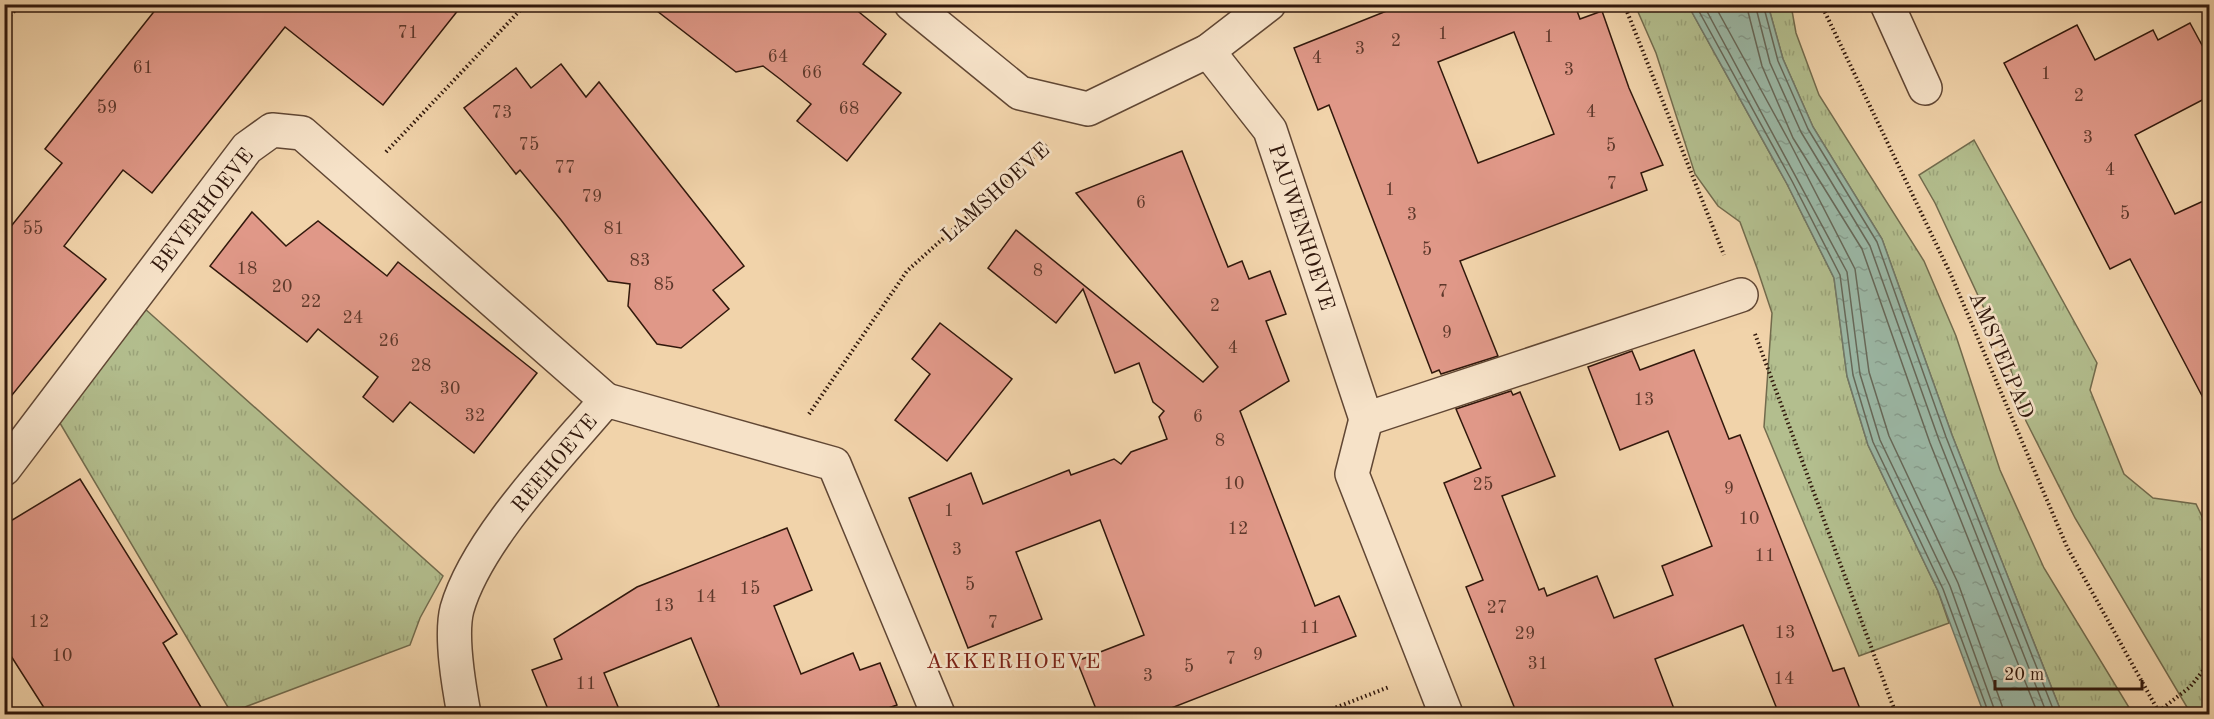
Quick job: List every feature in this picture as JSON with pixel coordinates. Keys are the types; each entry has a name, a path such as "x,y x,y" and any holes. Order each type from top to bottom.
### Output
{"street":[{"path":"911,4 1020,93 1088,109 1208,51 1269,4"},
{"path":"1887,4 1925,88"},
{"name":"PAUWENHOEVE","path":"1208,51 1270,130 1366,419"},
{"name":"BEVERHOEVE","path":"4,469 247,148 272,130 303,133 357,183 606,400"},
{"path":"1446,714 1352,474 1366,419 1740,295"},
{"name":"REEHOEVE","path":"464,714 456,667 457,610 481,558 515,508 606,400 834,464 938,714"}],"path":[{"path":"4,22 21,4"},
{"path":"357,183 526,4"},
{"path":"1624,4 1740,295 1896,714"},
{"name":"AMSTELPAD","path":"1821,4 1951,275 2067,547 2160,713"},
{"name":"LAMSHOEVE","path":"784,450 907,271 1088,109"},
{"path":"2160,713 2190,687 2210,662"},
{"path":"1319,714 1429,672"}],"green space":[{"path":"1635,5 1688,5 1787,184 1834,278 1847,376 1868,445 1938,591 1949,623 1859,656 1764,427 1772,313 1757,268 1740,222 1718,206 1695,174 1656,53"},
{"path":"1768,5 1791,5 1796,33 1819,95 1924,261 1956,336 2000,470 2044,568 2133,714 2062,714 1952,435 1882,239 1813,127 1783,59"},
{"path":"1974,140 2097,363 2090,390 2124,474 2153,498 2196,504 2209,531 2209,714 2191,714 2075,518 2026,421 2008,360 1935,203 1919,175"},
{"path":"144,308 443,576 420,618 410,645 245,707 229,709 54,413"}],"water":[{"path":"1688,5 1768,5 1783,59 1813,127 1882,239 1952,435 2062,714 1984,714 1938,591 1868,445 1847,376 1834,278 1787,184"}],"building":[{"path":"160,4 463,4 383,105 285,27 152,193 123,170 64,246 106,279 4,405 4,235 62,163 45,149"},
{"path":"648,4 849,4 886,34 863,64 901,93 847,161 797,121 811,104 780,79 763,66 736,72"},
{"path":"1404,4 1578,4 1576,8 1580,19 1602,11 1629,88 1663,165 1641,173 1647,190 1460,261 1498,356 1441,374 1439,370 1432,373 1329,105 1318,110 1294,48","holes":["1514,32 1554,134 1478,163 1438,62"]},
{"path":"2190,23 2210,60 2210,96 2135,135 2175,214 2210,198 2210,411 2130,259 2110,269 2004,63 2077,25 2095,60 2153,30 2158,40"},
{"path":"561,64 586,97 599,82 744,266 713,290 729,309 681,348 657,344 628,306 630,284 608,281 520,170 516,174 464,108 516,68 531,88"},
{"path":"1182,151 1228,267 1242,261 1249,279 1270,271 1286,314 1266,321 1289,381 1240,411 1315,606 1339,596 1356,636 1156,714 1098,714 1077,661 1144,635 1100,520 1016,552 1042,619 968,648 909,498 971,473 983,504 1069,470 1071,475 1114,459 1121,464 1131,452 1167,439 1159,417 1164,411 1153,402 1139,363 1115,373 1083,289 1056,323 988,268 1016,230 1203,382 1218,367 1076,193"},
{"path":"252,212 286,246 318,221 387,276 398,262 537,373 474,453 410,402 393,422 363,397 378,377 318,329 307,342 210,266"},
{"path":"940,323 1012,379 947,461 895,420 930,374 912,359"},
{"path":"1694,350 1729,439 1740,435 1833,671 1844,668 1862,714 1779,714 1743,625 1655,659 1676,714 1517,714 1466,587 1483,580 1444,483 1481,468 1456,409 1511,391 1513,395 1520,392 1555,476 1502,496 1539,590 1544,588 1547,596 1597,576 1614,618 1673,595 1662,566 1712,546 1668,431 1620,450 1588,367 1632,351 1640,370"},
{"path":"80,479 177,634 163,643 205,714 48,714 4,645 4,525"},
{"path":"787,528 812,590 774,606 801,674 853,653 860,670 880,663 897,705 871,714 705,714 704,712 719,706 691,638 604,673 621,714 550,714 532,670 562,659 554,639 637,587"}],"district":[{"name":"AKKERHOEVE","path":"1014,660"}]}
